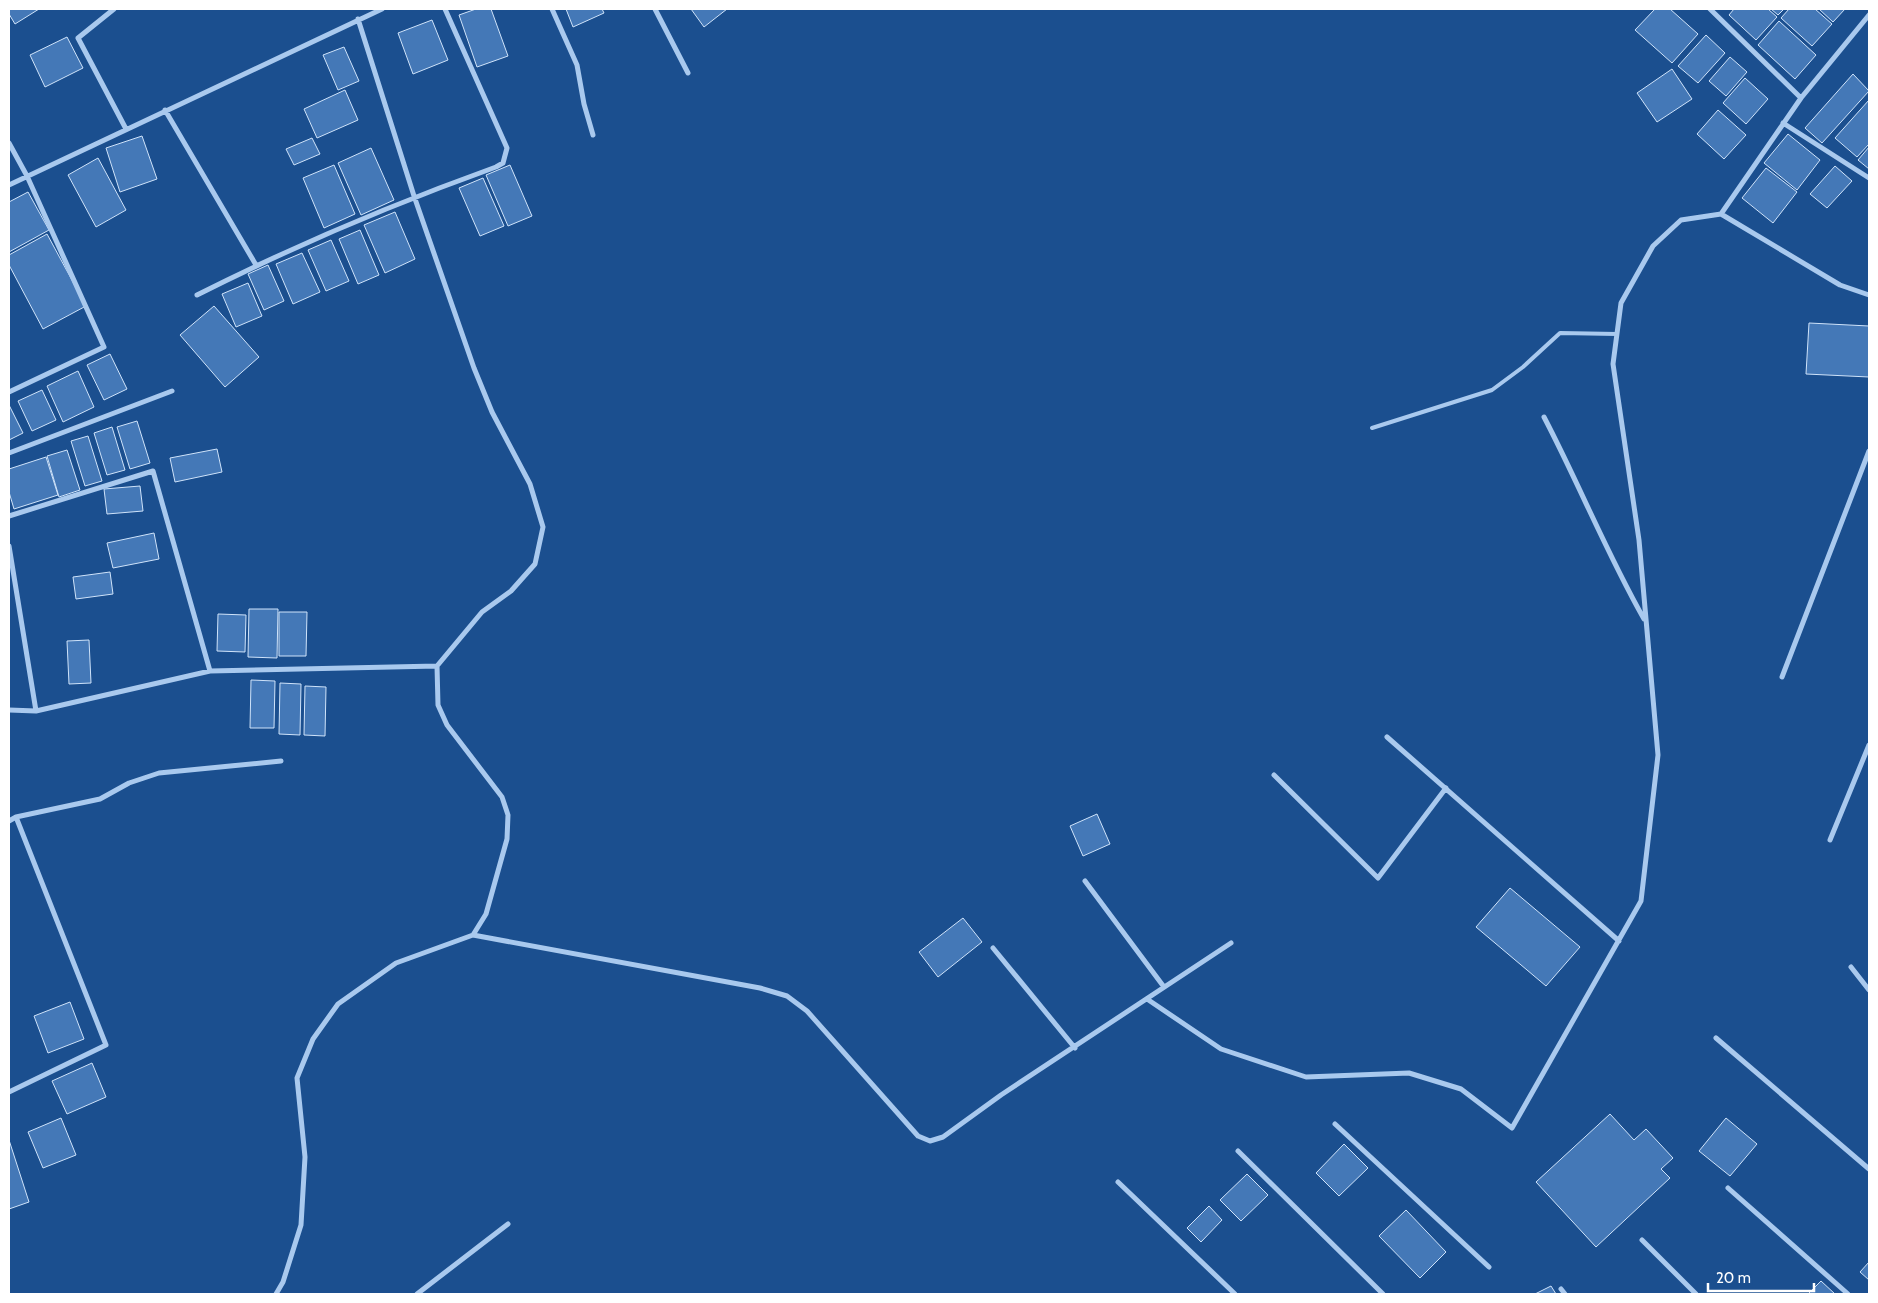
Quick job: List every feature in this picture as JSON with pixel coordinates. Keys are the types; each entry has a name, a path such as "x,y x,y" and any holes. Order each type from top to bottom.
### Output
{"street":[{"path":"114,9 78,38 126,129"},
{"path":"9,185 382,9"},
{"path":"198,295 256,266 414,196 496,168 503,163 507,148 445,9"},
{"path":"552,9 577,65 584,104 593,135"},
{"path":"655,9 688,73"},
{"path":"1710,9 1801,98"},
{"path":"1721,214 1801,98 1869,15"},
{"path":"358,20 414,196 474,368 492,412 530,484 543,527 535,564 511,591 482,612 437,666 438,706 447,726 502,798 508,815 507,839 486,914 473,935"},
{"path":"165,110 256,266"},
{"path":"1783,123 1869,178"},
{"path":"9,143 27,176 104,347 9,392"},
{"path":"1147,999 1221,1049 1306,1077 1409,1072 1461,1089 1512,1128 1640,901 1658,754 1639,540 1613,364 1621,303 1653,246 1681,220 1721,214 1840,285 1869,296"},
{"path":"9,453 172,391"},
{"path":"1544,417 1578,482 1629,592 1646,621"},
{"path":"1782,677 1869,451"},
{"path":"9,516 153,471 210,671"},
{"path":"9,546 36,711"},
{"path":"9,710 36,711 210,671 437,666"},
{"path":"1387,737 1619,941"},
{"path":"1830,840 1869,745"},
{"path":"9,822 16,817 100,798 130,783 159,773 281,761"},
{"path":"1274,775 1378,878 1446,788"},
{"path":"9,1092 106,1045 16,817"},
{"path":"1085,881 1164,987"},
{"path":"276,1294 283,1282 302,1225 305,1157 297,1078 314,1038 338,1004 396,962 473,935 760,988 787,996 806,1011 918,1136 930,1141 943,1137 1001,1095 1075,1048 1230,943"},
{"path":"993,948 1075,1048"},
{"path":"1851,967 1869,990"},
{"path":"1716,1038 1869,1169"},
{"path":"1335,1124 1489,1266"},
{"path":"1238,1151 1383,1294"},
{"path":"1118,1182 1235,1294"},
{"path":"1728,1188 1848,1294"},
{"path":"416,1294 508,1224"},
{"path":"1642,1240 1696,1294"},
{"path":"1561,1289 1565,1294"}],"lane":[{"path":"1372,428 1492,390 1523,367 1560,333 1617,334"}],"building":[{"path":"9,9 39,9 15,24 9,14"},
{"path":"476,9 491,9 508,56 477,67 459,15"},
{"path":"566,9 602,9 604,13 573,27"},
{"path":"691,9 727,9 704,27"},
{"path":"1655,9 1670,9 1698,34 1672,63 1635,30"},
{"path":"1734,9 1768,9 1777,17 1756,40 1729,15"},
{"path":"1771,9 1784,9 1778,15"},
{"path":"1789,9 1815,9 1832,24 1812,46 1781,18"},
{"path":"1819,9 1845,9 1833,22"},
{"path":"432,20 448,60 413,74 398,33"},
{"path":"1779,21 1816,55 1795,79 1758,45"},
{"path":"1706,35 1725,53 1698,83 1678,66"},
{"path":"67,37 83,68 45,87 30,55"},
{"path":"344,47 359,81 338,90 323,55"},
{"path":"1730,57 1747,72 1726,96 1709,81"},
{"path":"1672,69 1692,99 1657,122 1637,93"},
{"path":"1853,74 1869,91 1822,143 1805,128"},
{"path":"1745,78 1768,99 1746,124 1723,103"},
{"path":"345,90 358,120 317,138 304,109"},
{"path":"1869,100 1869,144 1857,157 1835,138"},
{"path":"1718,110 1746,135 1724,159 1697,134"},
{"path":"1788,134 1820,160 1797,190 1764,163"},
{"path":"142,136 157,179 120,192 106,148"},
{"path":"312,138 320,154 294,165 286,149"},
{"path":"1869,147 1869,169 1858,160"},
{"path":"371,148 394,200 361,215 338,163"},
{"path":"98,158 126,210 96,227 68,175"},
{"path":"334,165 355,214 324,228 303,178"},
{"path":"510,165 532,216 508,226 486,175"},
{"path":"1835,166 1852,181 1827,208 1810,194"},
{"path":"1766,168 1797,192 1773,223 1742,198"},
{"path":"483,178 504,226 480,236 459,188"},
{"path":"28,192 49,230 9,252 9,202"},
{"path":"395,212 415,259 385,273 364,225"},
{"path":"360,230 379,275 358,284 339,239"},
{"path":"47,234 86,306 43,329 9,265 9,255"},
{"path":"331,240 349,281 326,291 308,250"},
{"path":"302,253 320,292 293,304 276,264"},
{"path":"268,265 284,301 264,310 248,274"},
{"path":"248,283 262,316 236,327 222,294"},
{"path":"214,306 259,357 225,387 180,335"},
{"path":"1809,323 1869,326 1869,377 1806,374"},
{"path":"110,354 127,389 104,400 87,365"},
{"path":"78,371 94,407 63,422 47,386"},
{"path":"42,390 56,420 32,431 18,401"},
{"path":"9,405 23,433 9,440"},
{"path":"137,421 150,463 130,469 117,427"},
{"path":"112,427 125,470 107,475 94,433"},
{"path":"88,436 102,481 85,486 71,441"},
{"path":"217,449 222,472 175,482 170,458"},
{"path":"67,450 80,490 59,497 47,456"},
{"path":"46,457 58,495 14,509 9,492 9,469"},
{"path":"140,486 143,511 107,514 104,489"},
{"path":"154,533 159,559 113,568 107,543"},
{"path":"110,572 113,594 76,599 73,577"},
{"path":"249,609 278,609 277,658 248,657"},
{"path":"279,612 307,612 306,656 279,656"},
{"path":"218,614 246,615 245,652 217,651"},
{"path":"89,640 91,683 69,684 67,641"},
{"path":"251,680 275,681 274,728 250,728"},
{"path":"280,683 301,684 300,735 279,734"},
{"path":"305,686 326,687 325,736 304,735"},
{"path":"1097,814 1110,844 1083,856 1070,826"},
{"path":"1510,888 1580,947 1546,986 1476,927"},
{"path":"963,918 982,942 938,977 919,952"},
{"path":"70,1002 84,1039 48,1053 34,1016"},
{"path":"92,1063 106,1097 67,1114 52,1081"},
{"path":"1610,1114 1634,1140 1646,1129 1673,1158 1661,1169 1670,1178 1596,1247 1536,1182"},
{"path":"61,1118 76,1155 43,1168 28,1132"},
{"path":"1726,1118 1757,1144 1730,1176 1699,1151"},
{"path":"9,1140 29,1202 9,1209"},
{"path":"1344,1144 1368,1168 1339,1196 1316,1173"},
{"path":"1247,1174 1268,1195 1241,1221 1220,1200"},
{"path":"1209,1206 1222,1220 1201,1242 1187,1228"},
{"path":"1406,1210 1446,1252 1420,1278 1379,1236"},
{"path":"1869,1262 1869,1280 1860,1272"},
{"path":"1821,1281 1835,1294 1808,1294"},
{"path":"1551,1286 1556,1294 1535,1294"}]}
